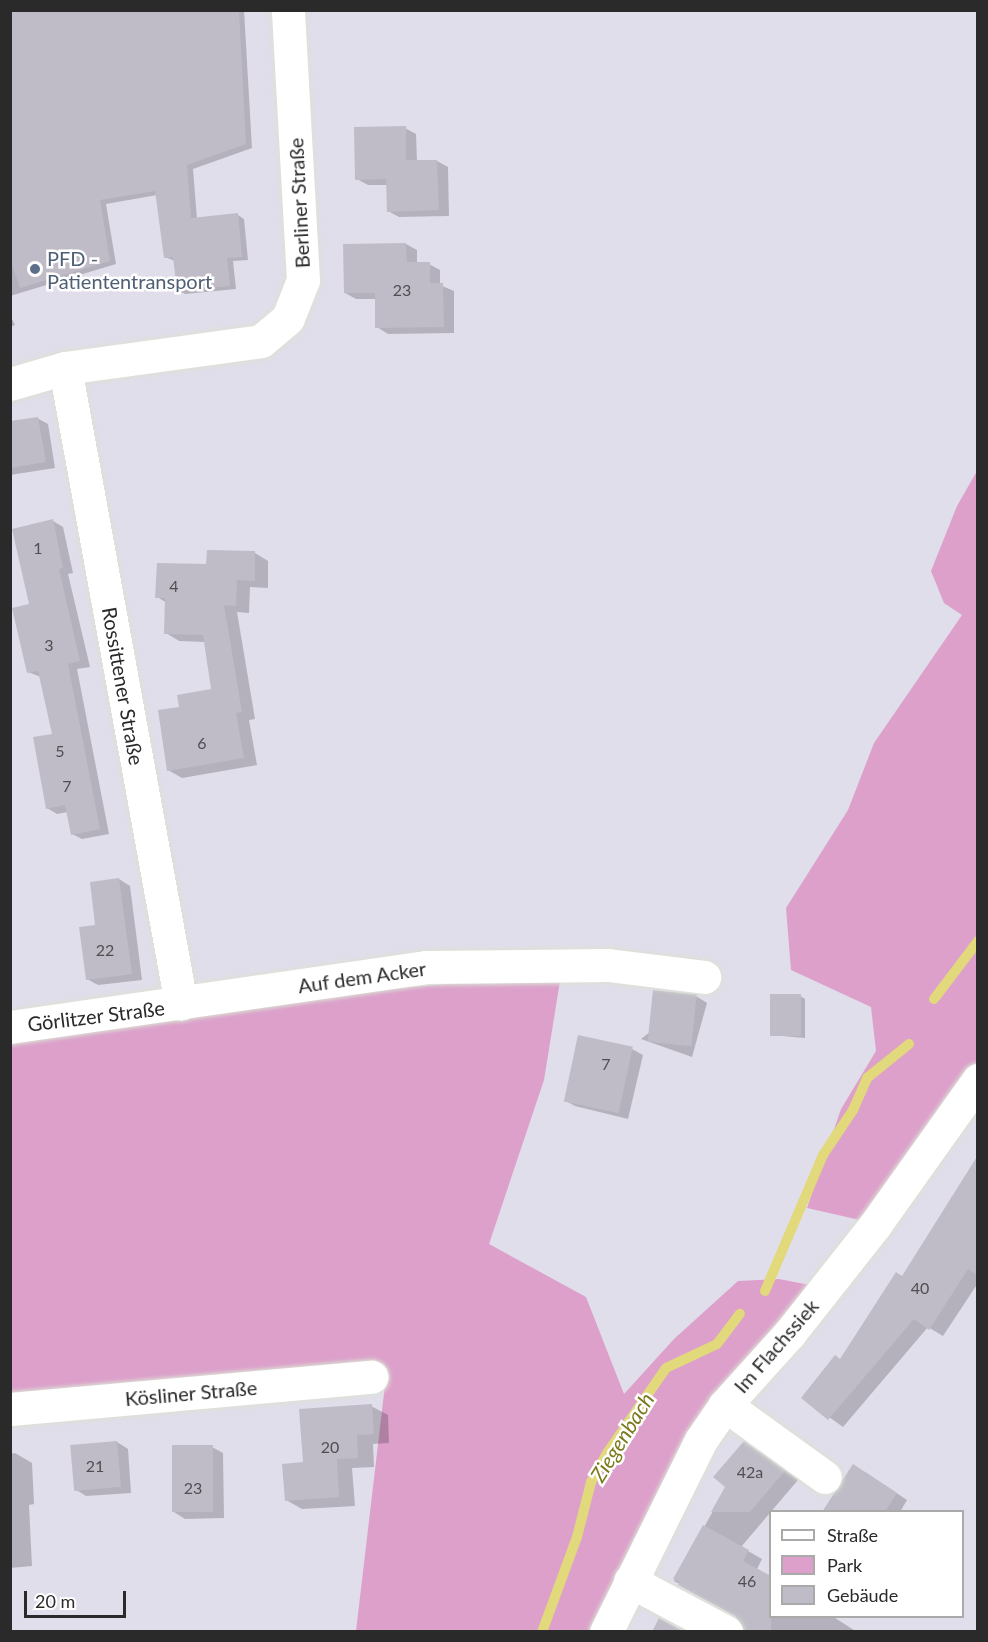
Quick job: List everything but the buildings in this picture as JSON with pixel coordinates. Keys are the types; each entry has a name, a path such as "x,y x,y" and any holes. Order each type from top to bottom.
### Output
{"street":[{"name":"Berliner Straße","path":"10,384 65,368 261,341 288,318 303,280 288,10"},
{"name":"Rossittener Straße","path":"65,368 181,1004"},
{"name":"Auf dem Acker","path":"181,1004 426,967 544,963 608,964 704,977"},
{"name":"Görlitzer Straße","path":"10,1027 181,1004"},
{"name":"Im Flachssiek","path":"606,1632 701,1440 725,1405 789,1334 875,1225 978,1080"},
{"name":"Kösliner Straße","path":"10,1409 372,1377"},
{"path":"725,1405 825,1477"},
{"path":"630,1581 726,1632"}],"green space":[{"path":"977,471 977,1075 873,1223 807,1208 841,1109 876,1051 871,1007 791,970 786,908 848,810 874,743 962,615 944,603 931,571 957,506"},
{"path":"561,975 544,1080 489,1244 586,1297 624,1394 674,1339 738,1281 779,1279 825,1288 768,1344 610,1631 356,1631 387,1368 11,1399 10,1040 323,994"}],"waterway":[{"name":"Ziegenbach","path":"934,999 978,941"},
{"name":"Ziegenbach","path":"765,1291 823,1155 853,1110 867,1078 909,1044"},
{"name":"Ziegenbach","path":"542,1632 577,1537 591,1482 607,1453 666,1368 717,1344 740,1314"}],"place":[{"name":"PFD - Patiententransport","path":"35,269"}]}
